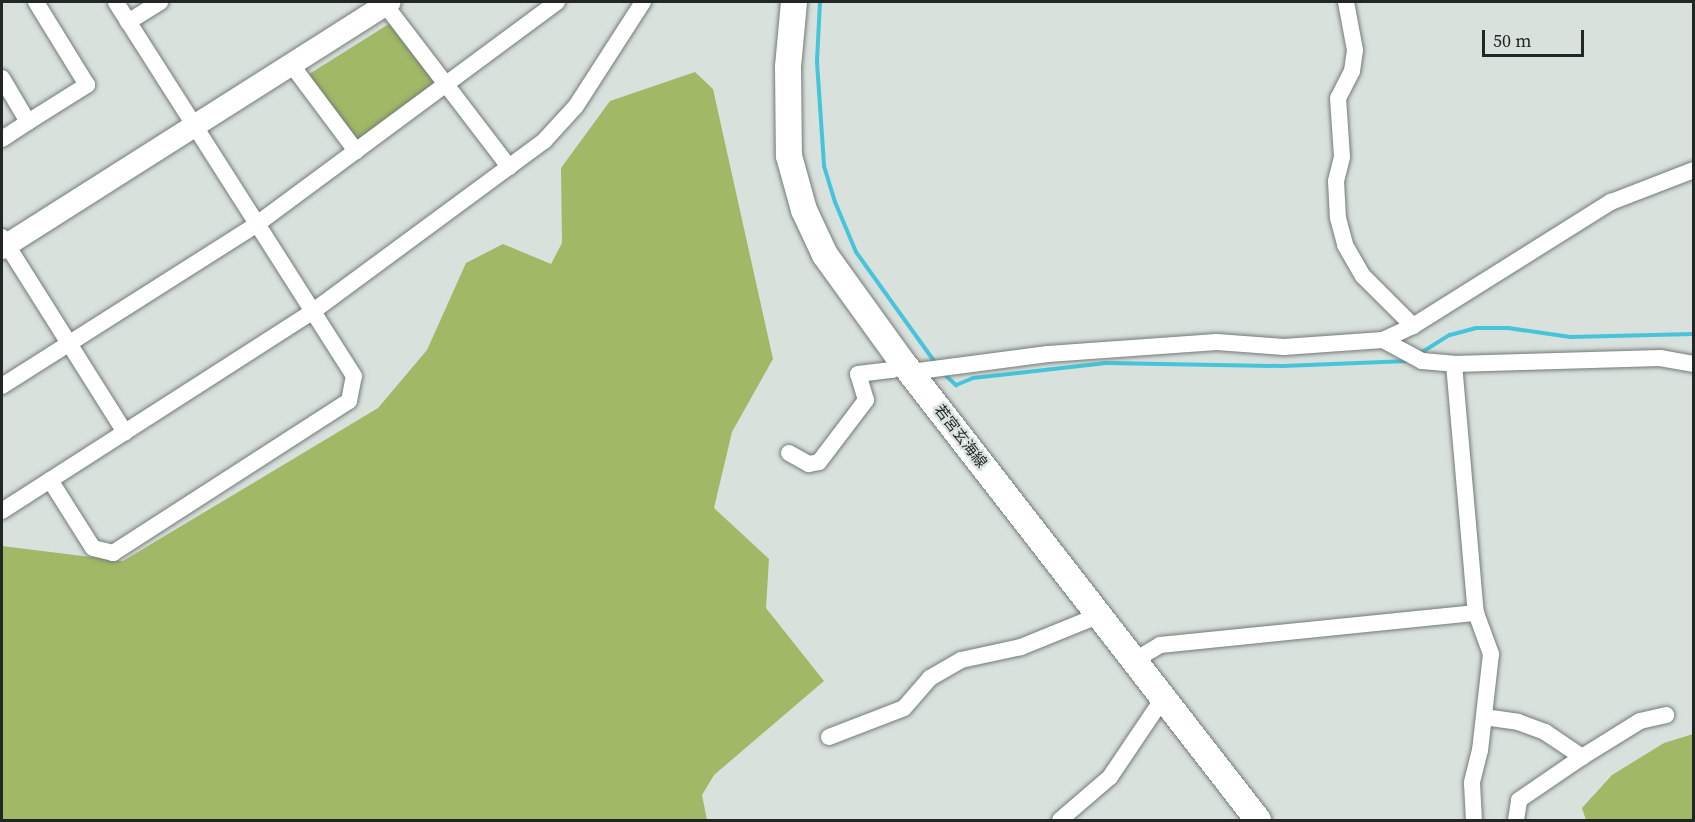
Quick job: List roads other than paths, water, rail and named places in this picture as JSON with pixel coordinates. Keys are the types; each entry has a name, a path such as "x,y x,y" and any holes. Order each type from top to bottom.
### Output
{"main road":[{"name":"若宮玄海線","path":"794,2 787,124 797,188 813,231 837,276 1258,820"}],"street":[{"path":"2,139 87,85 36,2"},
{"path":"50,480 93,548 113,554 350,402 354,376 116,2"},
{"path":"128,22 160,2"},
{"path":"125,432 3,243 194,126 386,2 445,86 509,167"},
{"path":"2,386 257,224 557,2"},
{"path":"2,511 312,312 544,141 576,106 643,2"},
{"path":"1346,2 1355,50 1352,71 1338,98 1342,157 1336,181 1338,218 1346,245 1363,276 1413,326"},
{"path":"291,64 356,151"},
{"path":"2,78 28,122"},
{"path":"789,453 809,464 819,462 866,400 858,374 907,367 1205,342 1284,346 1383,340 1413,326 1611,202 1694,170"},
{"path":"1383,340 1422,361 1454,364 1660,358 1694,364"},
{"path":"1454,364 1476,614 1491,654 1484,717 1472,783 1470,813 1474,820"},
{"path":"1135,660 1160,645 1476,614"},
{"path":"829,737 904,708 930,678 961,660 1021,647 1100,615"},
{"path":"1060,820 1110,777 1164,697"},
{"path":"1516,820 1519,800 1640,721 1666,716"},
{"path":"1484,717 1518,722 1545,732 1582,757"}],"waterway":[{"path":"820,2 817,62 824,166 835,202 856,252 937,365"},
{"path":"1419,354 1450,335 1476,328 1508,328 1570,337 1694,334"},
{"path":"943,373 956,385 973,378 1106,363 1283,366 1408,361"}]}
